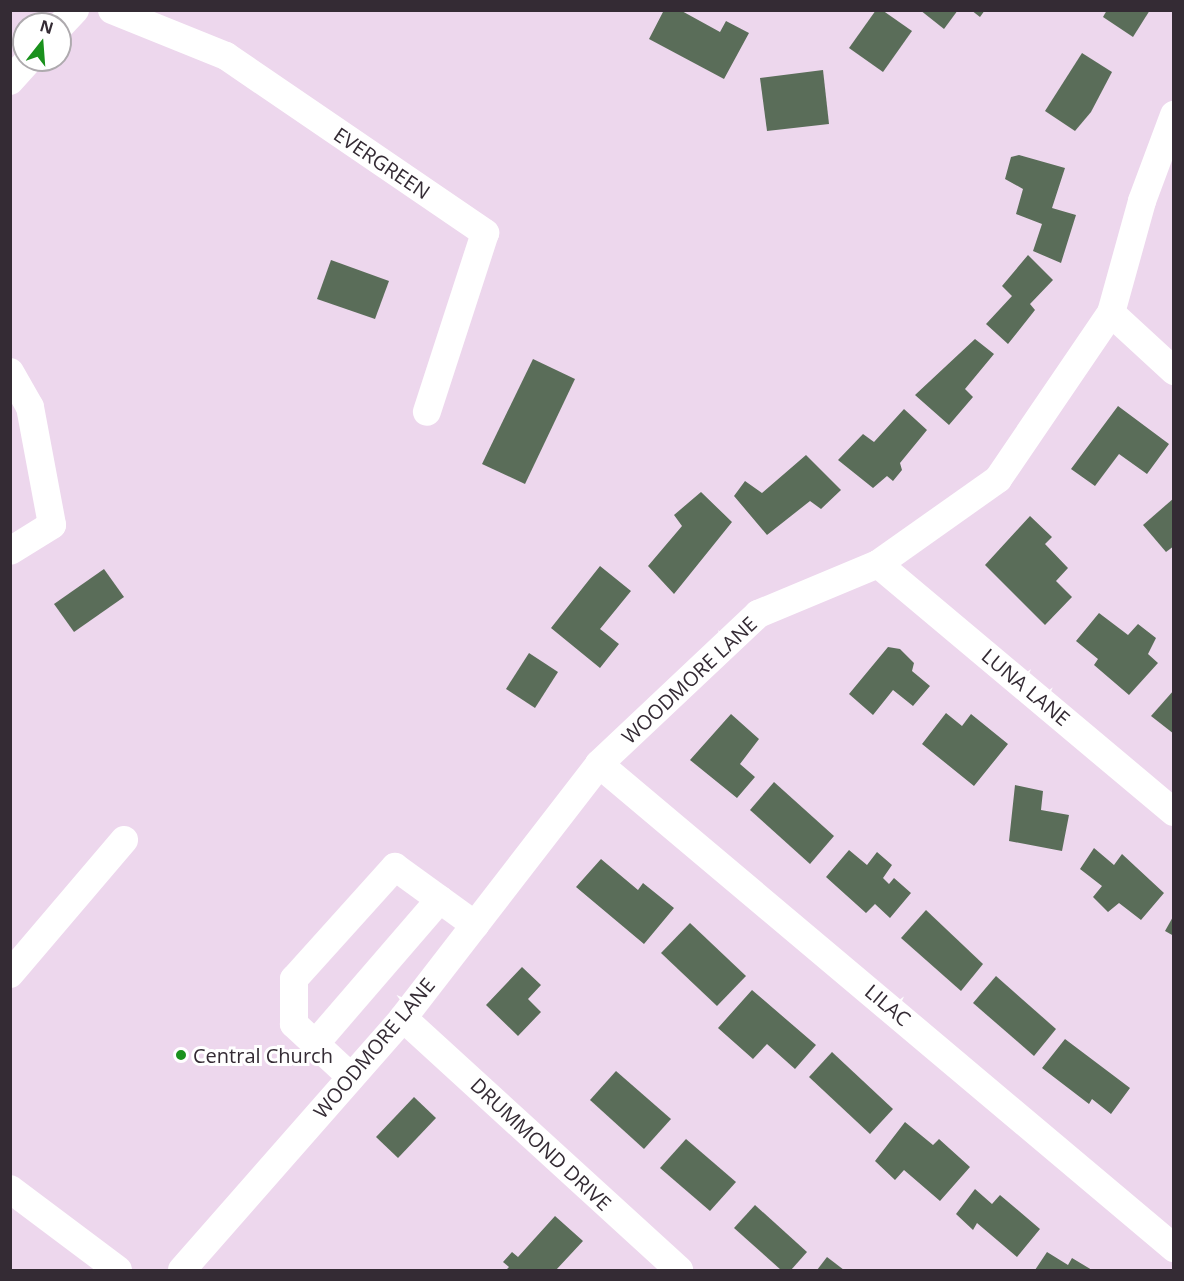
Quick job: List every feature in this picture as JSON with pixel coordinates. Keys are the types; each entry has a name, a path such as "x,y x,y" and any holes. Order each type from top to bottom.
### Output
{"street":[{"name":"EVERGREEN","path":"112,10 226,56 485,233 427,412"},
{"name":"WOODMORE LANE","path":"182,1270 403,1018 599,764 758,614 878,564 998,479 1111,313 1142,201 1173,115"},
{"path":"1111,313 1173,371"},
{"path":"10,372 30,407 52,525 10,551"},
{"name":"LUNA LANE","path":"878,564 1173,812"},
{"name":"LILAC","path":"599,764 1173,1248"},
{"path":"10,974 124,840"},
{"path":"351,1077 294,1024 294,979 395,867 475,925"},
{"path":"315,1044 440,899"},
{"name":"DRUMMOND DRIVE","path":"403,1018 664,1266"},
{"path":"10,1189 118,1270"}],"building":[{"path":"664,10 680,10 720,32 726,21 749,33 724,79 649,39"},
{"path":"876,10 882,10 912,31 883,72 849,48"},
{"path":"920,10 958,10 944,29"},
{"path":"971,10 985,10 980,17"},
{"path":"1107,10 1150,10 1133,37 1103,17"},
{"path":"1082,53 1112,72 1091,112 1075,131 1045,111"},
{"path":"823,70 829,124 767,131 760,78"},
{"path":"1019,155 1065,168 1052,208 1076,215 1061,263 1033,251 1042,224 1016,214 1023,189 1005,179 1011,157"},
{"path":"1028,255 1053,280 1030,304 1035,310 1008,344 986,324 1012,296 1002,286"},
{"path":"331,260 389,281 375,319 317,299"},
{"path":"975,339 994,354 965,389 973,397 949,425 915,395"},
{"path":"533,359 575,379 525,484 482,464"},
{"path":"1118,406 1169,444 1147,474 1119,454 1095,486 1071,469"},
{"path":"904,409 927,430 900,463 902,470 893,481 887,476 873,488 838,460 863,434 874,442"},
{"path":"806,455 841,490 821,509 810,501 767,535 734,496 745,481 762,493"},
{"path":"701,492 732,522 674,594 648,566 682,526 674,515"},
{"path":"1174,498 1174,546 1166,552 1143,525"},
{"path":"1030,516 1052,537 1045,544 1068,568 1056,581 1072,597 1045,625 985,565"},
{"path":"600,566 631,591 600,629 619,644 600,668 551,628"},
{"path":"104,569 124,597 74,632 54,604"},
{"path":"1099,613 1128,635 1138,624 1156,638 1148,654 1158,663 1129,695 1094,665 1098,659 1076,641"},
{"path":"888,647 900,649 914,663 912,671 930,686 913,706 893,690 873,715 849,694"},
{"path":"529,653 558,672 535,708 506,689"},
{"path":"1174,690 1174,734 1151,716"},
{"path":"946,713 962,726 971,714 1008,744 974,786 922,744"},
{"path":"731,714 759,739 740,764 755,777 737,798 690,760"},
{"path":"774,782 834,836 810,864 750,810"},
{"path":"1015,785 1043,791 1041,810 1069,815 1062,851 1009,841"},
{"path":"1094,848 1114,865 1122,854 1164,893 1141,920 1119,903 1108,912 1093,897 1102,886 1080,869"},
{"path":"849,850 867,865 877,852 892,865 883,878 889,884 894,878 911,893 890,918 875,904 866,913 826,877"},
{"path":"601,859 638,890 643,883 674,908 644,944 576,887"},
{"path":"926,910 983,964 961,991 901,938"},
{"path":"1174,915 1174,936 1165,931"},
{"path":"690,923 746,976 717,1006 661,953"},
{"path":"522,967 541,985 528,999 541,1012 518,1036 486,1005"},
{"path":"996,976 1056,1029 1034,1056 973,1003"},
{"path":"752,990 816,1045 795,1069 767,1044 753,1059 718,1028"},
{"path":"1065,1039 1130,1088 1111,1114 1092,1099 1089,1104 1042,1068"},
{"path":"832,1052 893,1109 870,1134 809,1077"},
{"path":"616,1071 671,1119 644,1149 590,1100"},
{"path":"414,1097 436,1118 398,1158 376,1137"},
{"path":"905,1122 933,1145 939,1139 970,1167 940,1201 904,1170 895,1180 875,1161"},
{"path":"686,1139 736,1182 710,1211 660,1168"},
{"path":"975,1189 992,1204 1000,1195 1040,1229 1017,1257 977,1223 973,1230 956,1214"},
{"path":"755,1205 807,1252 791,1270 781,1270 734,1228"},
{"path":"555,1216 583,1241 556,1270 506,1270 509,1267 503,1262 512,1252 518,1257"},
{"path":"1047,1252 1068,1265 1072,1258 1092,1270 1035,1270"},
{"path":"827,1257 844,1270 817,1270"}],"place":[{"name":"Central Church","path":"181,1055"}]}
